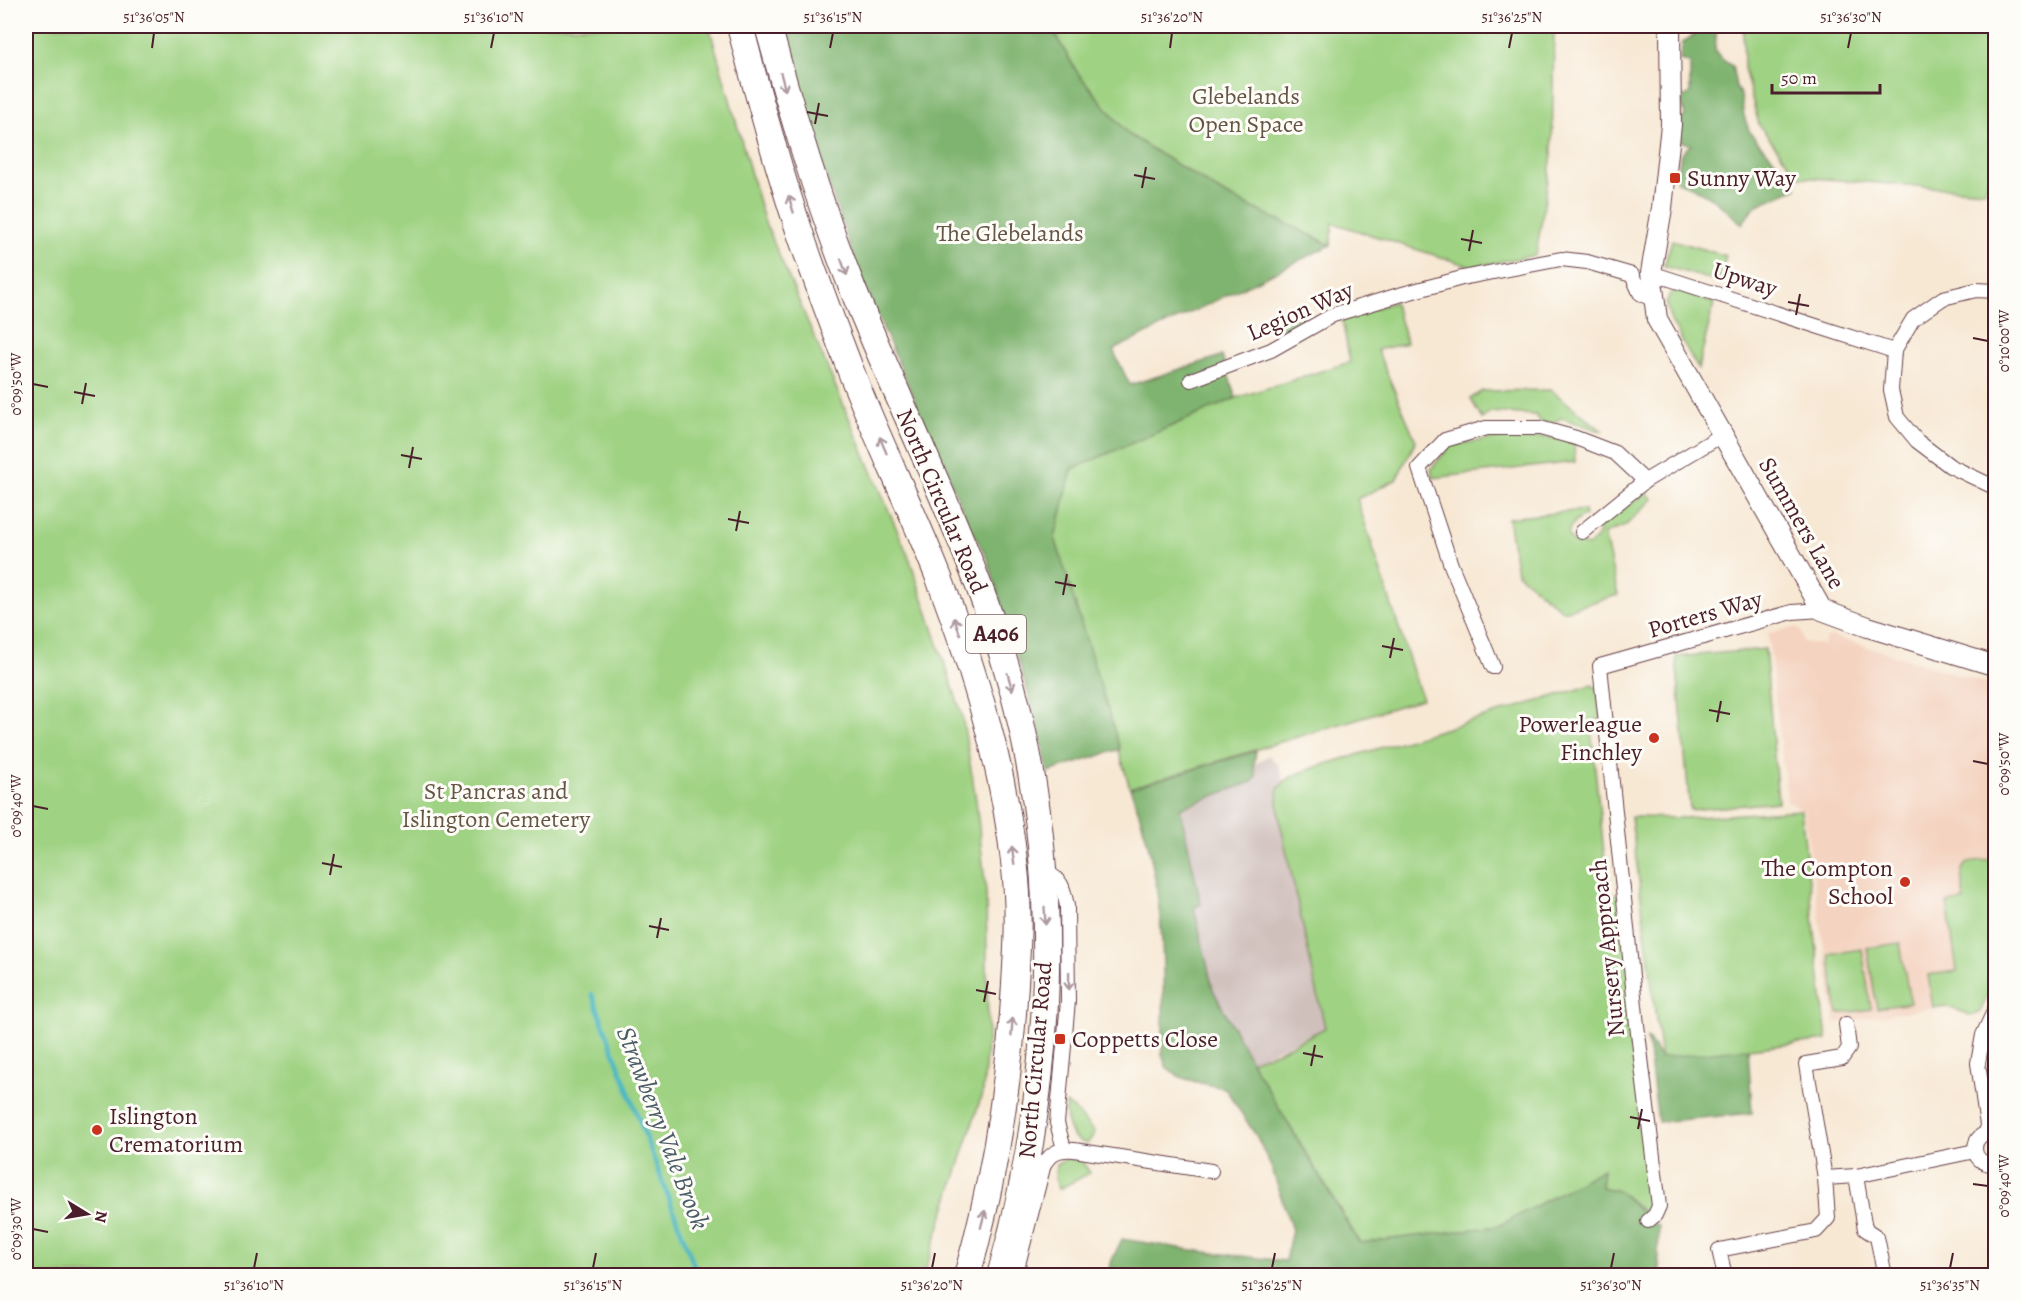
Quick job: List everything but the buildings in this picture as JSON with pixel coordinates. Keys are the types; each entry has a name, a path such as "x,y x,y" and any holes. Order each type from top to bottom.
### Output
{"highway":[{"name":"North Circular Road","path":"740,26 800,233 853,376 933,565 964,646 993,742 1008,814 1019,934 1011,1055 999,1141 983,1219 967,1275"},
{"name":"North Circular Road","path":"768,26 815,188 851,286 946,507 993,626 1012,689 1030,768 1042,870 1046,930 1042,1044 1036,1107 1023,1183 999,1275"}],"street":[{"name":"Summers Lane","path":"1670,26 1671,125 1662,208 1651,273 1653,300 1658,319 1822,610 1868,627 1995,666"},
{"name":"Summers Lane","path":"1462,278 1561,259 1587,262 1632,275 1640,293 1653,300"},
{"name":"Upway","path":"1651,273 1894,351"},
{"name":"Legion Way","path":"1191,380 1271,350 1333,315 1462,278"},
{"path":"1995,291 1976,290 1943,298 1913,319 1894,351 1891,390 1897,417 1917,441 1950,466 1995,488"},
{"path":"1493,667 1451,565 1419,468 1445,440 1486,428 1540,428 1576,438 1615,453 1645,480"},
{"path":"1582,532 1645,480 1722,435"},
{"name":"Porters Way","path":"1600,666 1792,612 1822,610"},
{"name":"Nursery Approach","path":"1600,666 1637,1024 1659,1206 1655,1215 1648,1221"},
{"path":"1042,870 1057,878 1064,892 1067,906 1068,1002 1057,1123 1064,1149"},
{"path":"1995,1007 1983,1035 1978,1063 1992,1132 1983,1134 1976,1141 1975,1151 1981,1162 1995,1168"},
{"path":"1725,1275 1719,1250 1816,1231 1828,1218 1825,1178 1806,1064 1842,1058 1849,1048 1846,1024"},
{"path":"1015,1275 1044,1164 1050,1154 1056,1150 1064,1149 1211,1172"},
{"path":"1825,1178 1856,1176 1975,1151"},
{"path":"1856,1176 1865,1229 1877,1237 1884,1271"}],"shaded area":[{"name":"The Compton School","path":"1797,627 1802,632 1803,642 1823,645 1826,639 1832,636 1995,686 1995,954 1976,1001 1835,1023 1804,811 1787,801 1768,633"},
{"path":"1269,755 1278,765 1284,781 1280,785 1280,822 1325,1028 1251,1061 1213,990 1194,908 1180,808 1252,782 1256,770 1254,765"}],"green space":[{"name":"St Pancras and Islington Cemetery","path":"26,26 709,26 764,220 910,560 962,715 976,800 986,892 988,1032 983,1091 924,1275 26,1275"},
{"name":"The Glebelands","path":"781,26 1050,26 1077,72 1128,134 1224,194 1331,245 1113,350 1130,385 1222,356 1236,398 1072,469 1055,538 1120,749 1048,772 1040,732 988,560 969,524 861,278 809,127"},
{"name":"Glebelands Open Space","path":"1050,26 1554,26 1552,155 1536,255 1472,267 1333,223 1331,245 1224,194 1128,134 1077,72"},
{"path":"1693,26 1716,26 1715,49 1724,61 1732,66 1750,133 1785,171 1797,188 1755,206 1742,224 1703,193 1676,182 1681,153 1691,145 1678,140 1680,121 1685,115 1681,100 1690,93 1690,63 1680,60 1683,42 1696,34"},
{"path":"1766,26 1995,26 1995,147 1985,191 1799,177 1759,125 1744,68 1743,31"},
{"path":"1672,240 1726,256 1719,282 1664,266"},
{"path":"1678,291 1714,303 1698,369 1671,321 1666,304 1671,292"},
{"path":"1394,302 1407,343 1377,350 1416,441 1396,480 1357,499 1422,699 1130,788 1055,538 1072,469 1236,398 1350,362 1342,319"},
{"path":"1281,317 1310,321 1284,336 1274,334 1275,323"},
{"path":"1551,390 1604,432 1561,418 1551,424 1540,422 1535,415 1490,412 1482,419 1470,399 1482,391"},
{"path":"1508,437 1546,437 1574,441 1575,462 1433,478 1431,469 1451,445"},
{"path":"1647,493 1653,499 1625,526 1604,534 1618,595 1563,611 1517,573 1508,518 1584,510 1585,516 1574,523 1568,536 1573,542 1589,546 1597,536 1599,524"},
{"path":"1765,649 1778,802 1690,810 1676,657"},
{"path":"1592,685 1597,688 1601,719 1590,721 1608,891 1611,894 1624,896 1654,1198 1651,1209 1646,1214 1619,1191 1601,1187 1603,1169 1499,1226 1360,1243 1251,1061 1279,1051 1325,1028 1280,822 1277,791 1289,778 1316,767"},
{"path":"1256,751 1254,765 1256,776 1252,782 1180,808 1201,904 1194,908 1213,990 1251,1061 1359,1243 1499,1226 1603,1169 1601,1187 1619,1191 1659,1226 1658,1258 1661,1275 1108,1276 1112,1260 1122,1239 1285,1261 1292,1230 1272,1169 1257,1137 1225,1088 1195,1082 1173,1073 1166,1066 1162,1055 1163,953 1160,919 1150,852 1130,788"},
{"path":"1801,810 1827,1040 1661,1059 1631,817 1684,818"},
{"path":"1991,859 1996,863 1995,980 1980,1012 1972,1016 1946,1006 1933,1008 1928,975 1957,971 1947,903 1964,901 1962,869 1968,862"},
{"path":"1900,943 1910,1003 1877,1008 1867,948"},
{"path":"1862,949 1871,1009 1838,1014 1829,954"},
{"path":"1647,1037 1661,1058 1748,1048 1752,1113 1658,1122"},
{"path":"1066,1104 1073,1108 1095,1133 1087,1144 1071,1134 1067,1123"},
{"path":"1068,1158 1081,1160 1090,1173 1059,1189 1055,1179 1056,1165"}],"waterway":[{"name":"Strawberry Vale Brook","path":"592,994 698,1276"}],"place":[{"name":"Sunny Way","path":"1675,178"},
{"name":"Powerleague Finchley","path":"1654,738"},
{"name":"The Compton School","path":"1905,882"},
{"name":"Coppetts Close","path":"1060,1039"},
{"name":"Islington Crematorium","path":"97,1130"}]}
